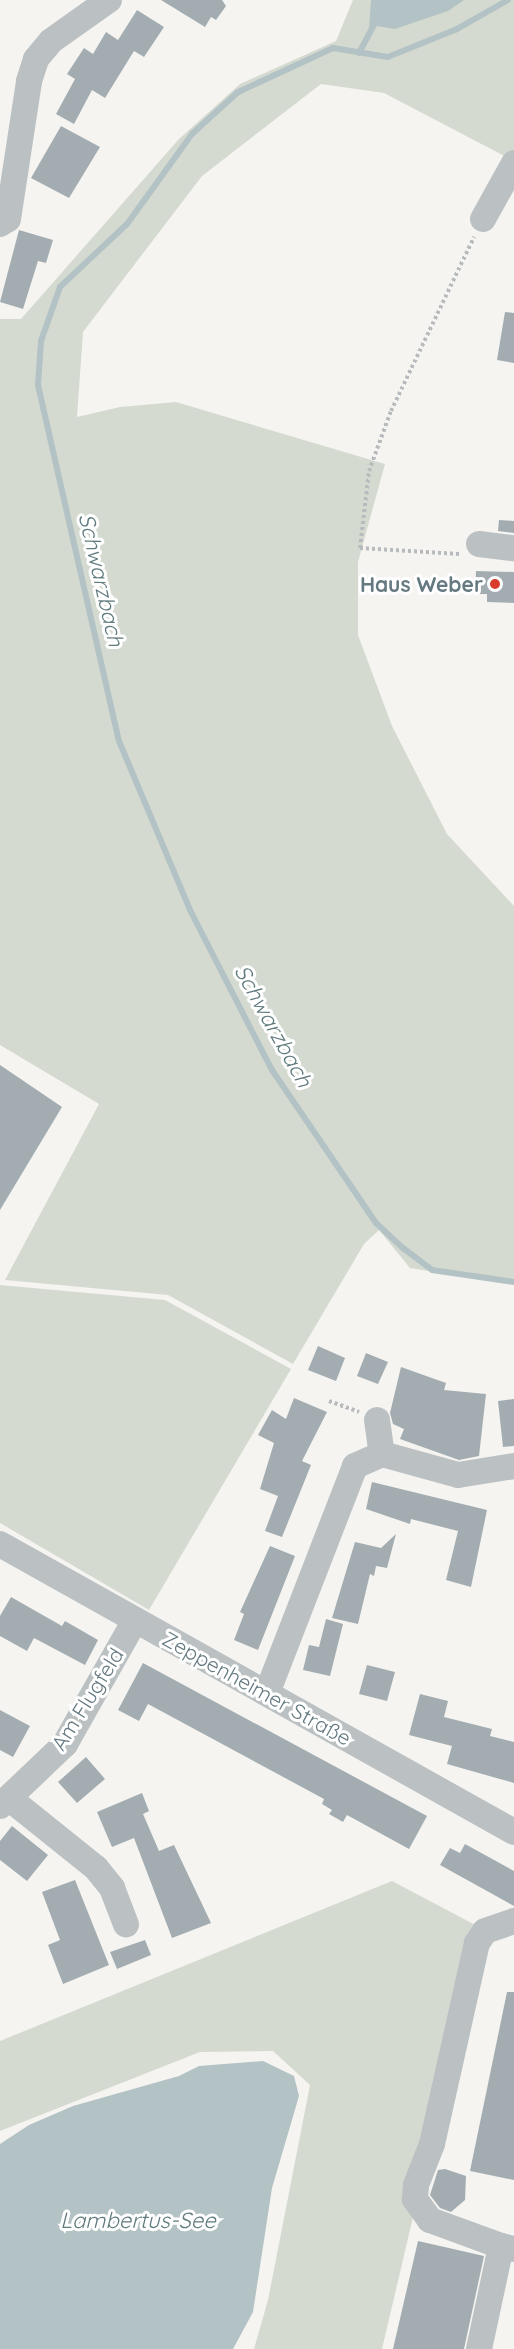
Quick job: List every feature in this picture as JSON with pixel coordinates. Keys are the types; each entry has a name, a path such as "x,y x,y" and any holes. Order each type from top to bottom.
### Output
{"street":[{"path":"0,224 8,219 29,81 36,59 51,41 109,0"},
{"path":"483,219 514,162"},
{"path":"473,549 514,548"},
{"path":"377,1420 382,1454"},
{"path":"267,1693 355,1466 382,1454 458,1475 514,1466"},
{"name":"Zeppenheimer Straße","path":"0,1544 134,1622 267,1693 514,1832"},
{"name":"Am Flugfeld","path":"126,1924 112,1888 96,1869 5,1803 64,1744 134,1622"},
{"path":"479,2349 508,2248 430,2220 415,2199 416,2185 432,2144 477,1943 485,1931 514,1921"}],"path":[{"path":"473,549 360,548 369,471 376,451 434,317 483,219"},
{"path":"329,1401 377,1420"}],"shaded area":[{"path":"353,0 514,0 514,161 384,93 321,84 202,176 83,332 77,417 120,407 176,402 385,464 358,562 358,635 392,726 447,834 514,906 514,1285 410,1268 379,1230 364,1244 293,1364 168,1295 5,1280 99,1104 0,1045 0,319 21,319 179,139 240,84 336,41"},
{"path":"0,1285 165,1300 291,1369 149,1610 0,1523"},
{"path":"392,1881 481,1928 382,2349 254,2349 268,2300 310,2085 273,2051 200,2052 0,2131 0,2041"}],"water":[{"path":"371,0 464,0 448,11 395,29 377,26 369,30"},
{"name":"Lambertus-See","path":"263,2061 294,2076 299,2096 272,2188 253,2312 233,2349 0,2349 0,2144 29,2125 73,2106 179,2076 199,2066"}],"building":[{"path":"161,0 222,0 226,6 216,20 211,17 205,27"},
{"path":"137,10 164,27 144,57 134,51 105,98 92,90 74,124 56,114 75,79 67,74 84,48 93,54 106,32 118,40"},
{"path":"61,126 100,147 69,198 31,178"},
{"path":"19,230 53,240 46,263 38,261 23,309 0,302"},
{"path":"505,312 514,313 514,363 497,360"},
{"path":"499,520 514,521 514,533 498,531"},
{"name":"Haus Weber","path":"476,571 514,572 514,603 487,602 487,594 475,594"},
{"path":"0,1065 62,1107 0,1210"},
{"path":"318,1346 345,1358 336,1381 308,1370"},
{"path":"366,1353 388,1362 378,1384 357,1376"},
{"path":"401,1367 446,1383 444,1390 486,1394 479,1456 459,1460 400,1439 404,1429 393,1424 390,1413"},
{"path":"294,1398 327,1412 302,1461 311,1465 282,1537 265,1531 278,1496 260,1489 274,1443 258,1435 272,1410 286,1419"},
{"path":"514,1399 514,1446 503,1447 498,1401"},
{"path":"372,1482 487,1510 471,1587 446,1580 458,1531 411,1519 410,1524 366,1509"},
{"path":"396,1534 387,1568 376,1566 374,1576 370,1574 358,1624 332,1618 355,1542 381,1548"},
{"path":"270,1546 295,1556 258,1650 234,1640 244,1614 240,1612"},
{"path":"11,1597 62,1626 65,1621 98,1640 85,1665 34,1638 27,1651 0,1636 0,1616"},
{"path":"326,1619 343,1624 330,1676 303,1670 309,1645 319,1647"},
{"path":"143,1663 427,1816 409,1849 347,1815 343,1822 329,1814 332,1810 322,1804 324,1799 148,1704 139,1721 118,1710"},
{"path":"367,1665 395,1672 387,1701 359,1694"},
{"path":"420,1694 448,1701 444,1717 492,1729 490,1736 514,1742 514,1783 447,1764 452,1746 409,1735"},
{"path":"0,1710 30,1726 13,1757 0,1750"},
{"path":"86,1757 105,1779 77,1803 58,1782"},
{"path":"142,1793 149,1811 143,1814 159,1851 174,1845 211,1923 172,1938 134,1838 112,1847 97,1812"},
{"path":"12,1826 48,1855 27,1881 0,1860 0,1841"},
{"path":"465,1844 514,1871 514,1906 440,1865 450,1848 460,1853"},
{"path":"75,1880 109,1965 63,1984 48,1945 60,1940 42,1892"},
{"path":"145,1940 151,1955 117,1969 110,1952"},
{"path":"507,1992 514,1992 514,2180 470,2171"},
{"path":"445,2169 466,2176 465,2200 451,2212 440,2208 430,2195 438,2170"},
{"path":"418,2241 484,2256 464,2349 393,2349"}],"waterway":[{"name":"Schwarzbach","path":"508,0 457,29 388,57 333,48 238,92 192,134 127,224 60,287 41,341 38,385 119,741 190,910 272,1070 376,1223 403,1248 432,1270 514,1282"},
{"path":"359,53 374,25"}],"place":[{"name":"Haus Weber","path":"495,584"}]}
